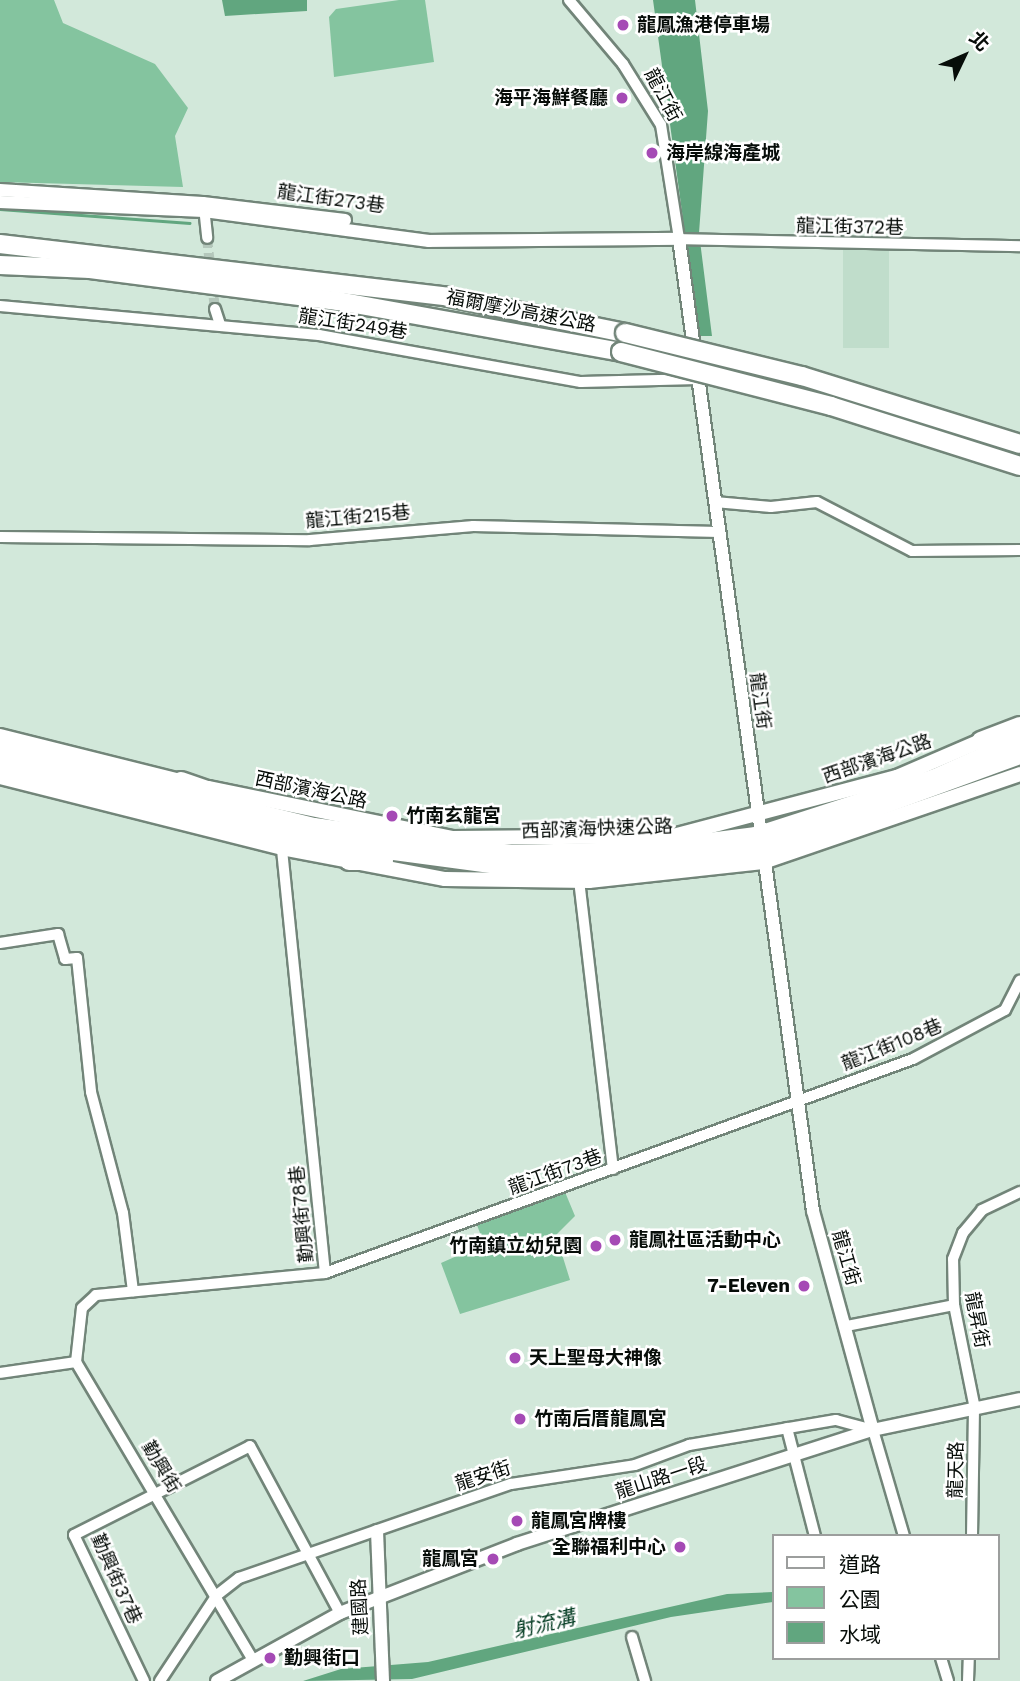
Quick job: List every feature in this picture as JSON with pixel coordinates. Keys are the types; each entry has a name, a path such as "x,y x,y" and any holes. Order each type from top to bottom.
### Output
{"highway":[{"name":"福爾摩沙高速公路","path":"0,244 436,295 625,333 803,376 1020,444"},
{"name":"福爾摩沙高速公路","path":"0,265 90,269 338,301 621,352 831,406 1020,466"},
{"path":"981,757 1020,724"},
{"name":"西部濱海快速公路","path":"0,765 312,841 434,861 636,866 759,841 981,757 1020,738"},
{"name":"西部濱海快速公路","path":"0,750 314,827 512,854 651,850 759,841"},
{"name":"西部濱海快速公路","path":"981,757 1020,755"},
{"path":"981,757 1020,761"},
{"path":"181,781 314,827"},
{"path":"349,861 434,861"}],"main road":[{"name":"西部濱海公路","path":"0,736 181,781 453,838 673,836 759,841 897,777 981,757"},
{"name":"西部濱海公路","path":"0,777 282,848 349,861 445,878 579,880 759,841 1020,775"}],"street":[{"name":"龍江街","path":"569,0 623,64 661,125 681,239 698,379 719,502 719,532 759,841 813,1212 847,1326 873,1430"},
{"path":"0,190 204,207"},
{"path":"0,202 204,207"},
{"name":"龍江街273巷","path":"204,207 452,238 681,239"},
{"path":"204,207 207,238"},
{"name":"龍江街372巷","path":"681,239 706,235 808,245 1020,246"},
{"name":"龍江街249巷","path":"0,306 220,324 581,382 698,379"},
{"path":"215,309 220,324"},
{"path":"719,502 830,506 912,551 1020,550"},
{"name":"龍江街215巷","path":"0,537 310,540 473,526 719,532"},
{"name":"勤興街78巷","path":"76,1362 87,1300 133,1291 326,1273 282,848"},
{"path":"579,880 613,1169"},
{"path":"0,943 58,934 65,959 77,958 90,1092 123,1213 133,1291"},
{"name":"龍江街108巷","path":"795,1101 940,1047 1005,1010 1020,981"},
{"name":"龍江街73巷","path":"326,1273 795,1101"},
{"name":"龍昇街","path":"974,1404 954,1305 953,1259 963,1233 982,1210 1020,1192"},
{"path":"847,1326 954,1305"},
{"path":"0,1373 76,1362"},
{"name":"勤興街","path":"76,1362 217,1595 253,1660"},
{"name":"龍山路一段","path":"217,1681 340,1613 517,1544 873,1430 974,1404 1020,1399"},
{"name":"龍天路","path":"972,1534 974,1404"},
{"name":"龍安街","path":"160,1681 217,1595 239,1578 306,1550 376,1531 512,1484 615,1469 689,1445 836,1420 873,1430"},
{"path":"787,1428 815,1534"},
{"path":"873,1430 903,1534"},
{"path":"157,1494 250,1446 340,1613"},
{"name":"勤興街37巷","path":"144,1681 74,1535 157,1494"},
{"name":"建國路","path":"376,1531 383,1681"},
{"path":"632,1636 645,1681"},
{"path":"942,1660 948,1681"},
{"path":"968,1681 969,1660"}],"shaded area":[{"path":"843,249 889,249 889,348 843,348"}],"green space":[{"path":"0,0 54,0 63,23 155,64 188,108 175,136 183,187 0,182"},
{"path":"399,0 425,0 434,62 334,77 329,17 336,9"},
{"path":"565,1192 575,1216 556,1235 570,1280 460,1314 441,1263 484,1244 477,1225"}],"water":[{"path":"222,0 307,0 307,11 225,16"},
{"path":"653,0 695,0 708,111 699,233 712,336 699,336"},
{"path":"772,1592 772,1602 671,1617 412,1679 303,1681 341,1669 428,1662 727,1594"}],"waterway":[{"path":"0,209 189,223"}],"tunnel":[{"path":"207,238 215,309"}],"place":[{"name":"龍鳳漁港停車場","path":"623,25"},
{"name":"海平海鮮餐廳","path":"622,98"},
{"name":"海岸線海產城","path":"652,153"},
{"name":"竹南玄龍宮","path":"392,816"},
{"name":"龍鳳社區活動中心","path":"615,1240"},
{"name":"竹南鎮立幼兒園","path":"596,1246"},
{"name":"7-Eleven","path":"804,1286"},
{"name":"天上聖母大神像","path":"515,1358"},
{"name":"竹南后厝龍鳳宮","path":"520,1419"},
{"name":"龍鳳宮牌樓","path":"517,1521"},
{"name":"全聯福利中心","path":"680,1547"},
{"name":"龍鳳宮","path":"493,1559"},
{"name":"勤興街口","path":"270,1658"}],"water label":[{"name":"射流溝","path":"544,1624"}]}
